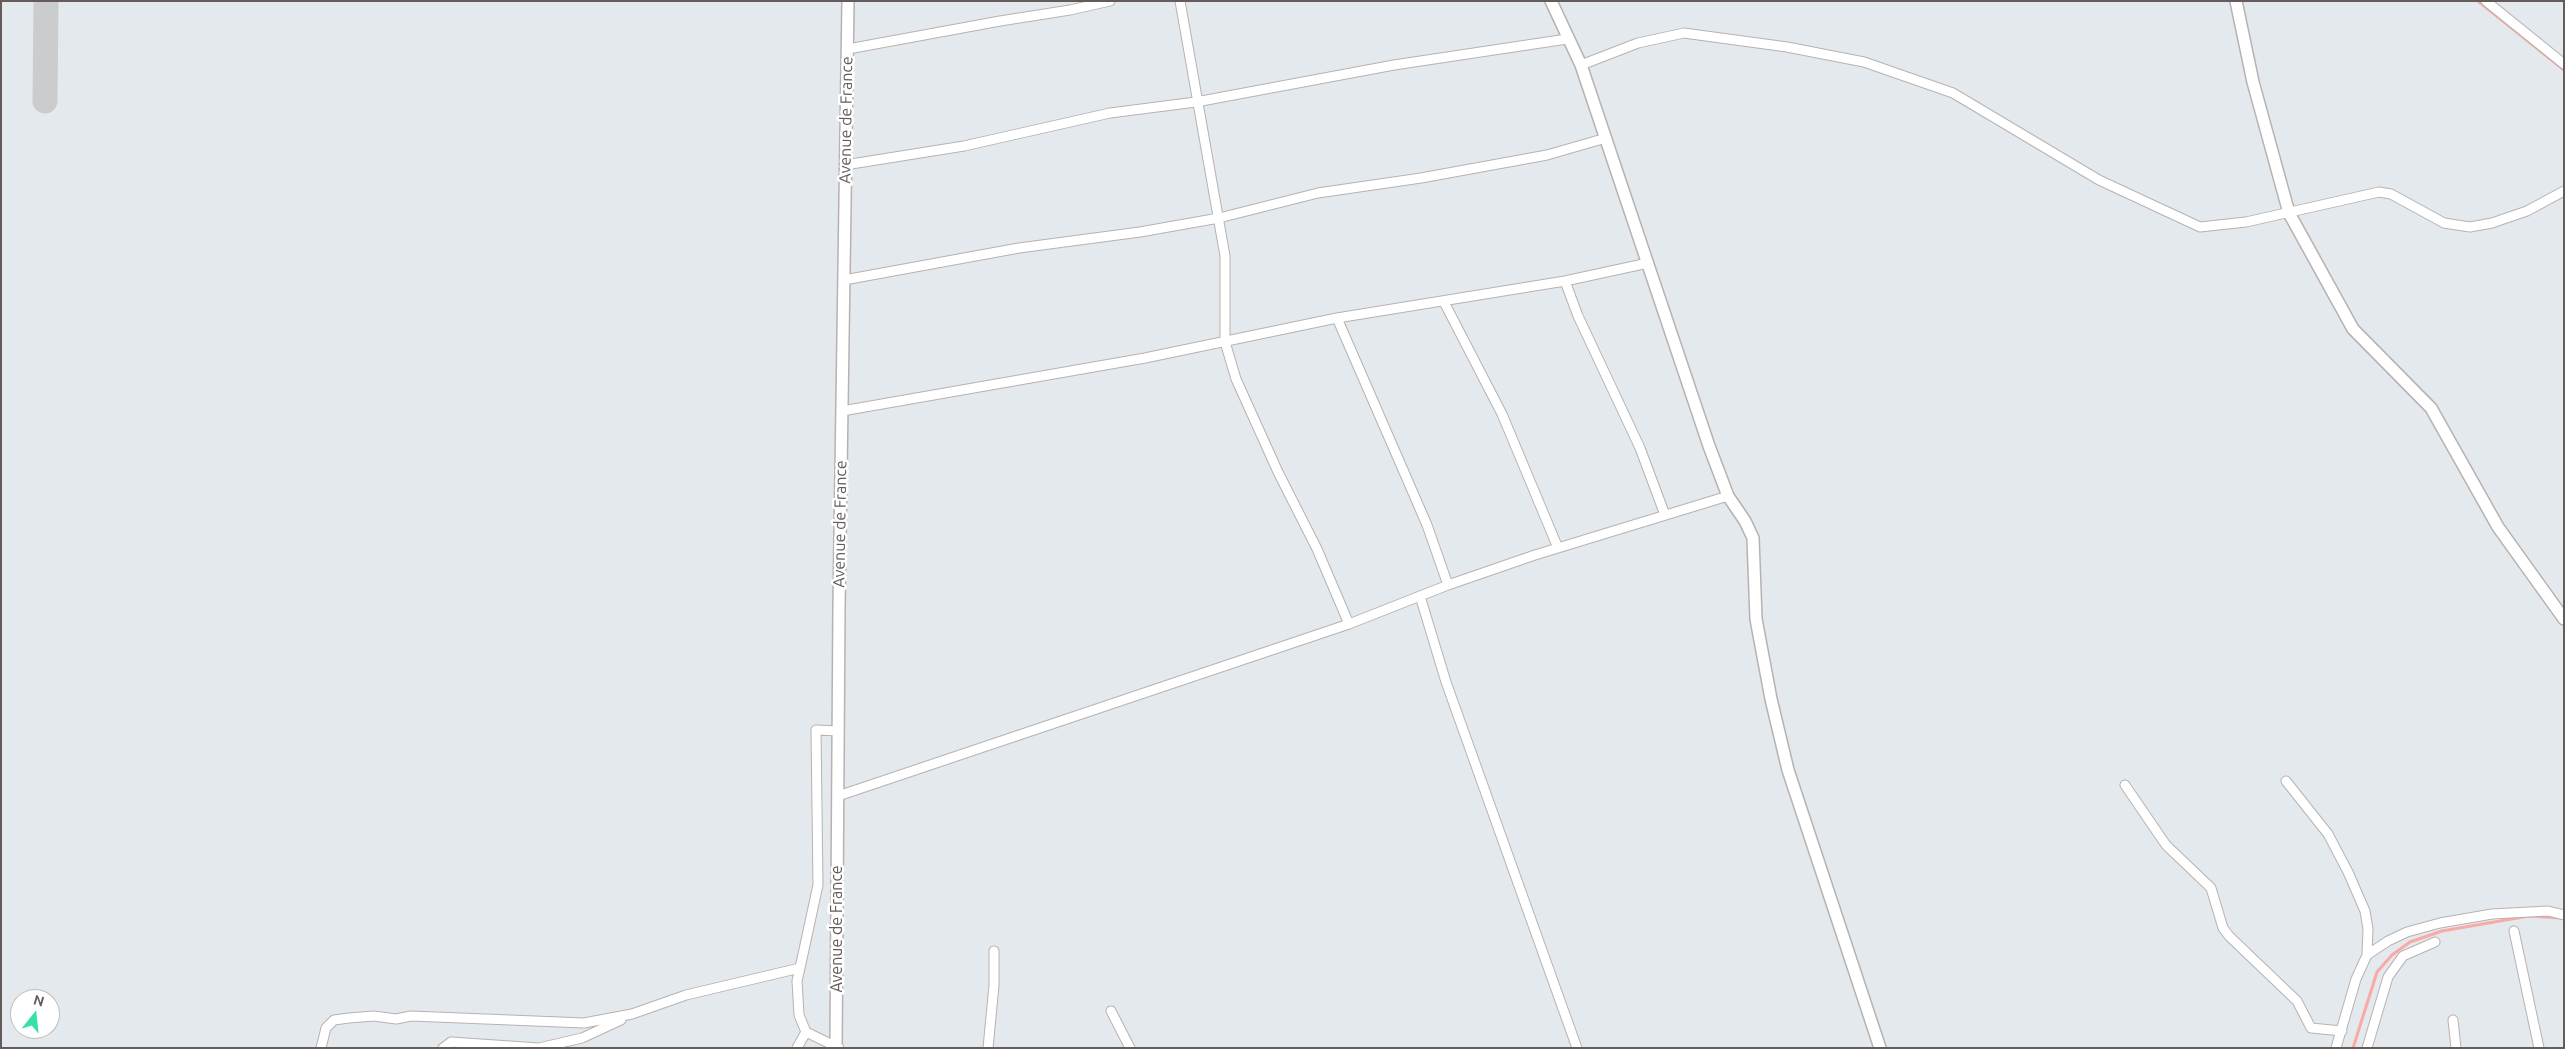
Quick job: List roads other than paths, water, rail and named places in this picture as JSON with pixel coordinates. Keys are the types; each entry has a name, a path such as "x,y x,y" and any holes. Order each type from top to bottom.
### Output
{"street":[{"name":"Avenue de France","path":"837,1047 842,411 848,1"},
{"path":"848,49 1070,10 1110,1"},
{"path":"1180,1 1196,102 1219,218 1225,262 1225,342 1236,379 1278,472 1317,549 1349,624"},
{"path":"1551,1 1581,65 1689,390 1728,496 1745,520 1753,538 1756,613 1771,699 1791,779 1880,1048"},
{"path":"2236,1 2253,82 2289,213 2353,329 2431,408 2498,527 2564,619"},
{"path":"2486,1 2564,64"},
{"path":"1581,65 1638,43 1684,33 1787,47 1859,61 1953,93 2099,180 2193,225 2208,227 2289,213 2385,192 2444,223 2470,227 2492,223 2527,210 2564,191"},
{"path":"845,165 964,146 1110,113 1196,102 1394,65 1567,38"},
{"path":"844,280 1019,248 1140,232 1219,218 1325,191 1421,178 1538,157 1606,138"},
{"path":"842,411 1225,342 1337,318 1565,281 1648,263"},
{"path":"1565,281 1602,368 1640,448 1665,515"},
{"path":"1444,302 1502,414 1558,548"},
{"path":"1337,318 1427,524 1448,585"},
{"path":"838,796 1349,624 1448,585 1558,548 1728,496"},
{"path":"1420,596 1449,691 1577,1048"},
{"path":"837,1047 806,1032 799,1016 797,981 818,886 816,730 839,731"},
{"path":"2286,781 2328,834 2365,911 2368,929 2367,955 2356,979 2336,1048"},
{"path":"2125,785 2166,845 2211,888 2223,928 2229,936 2297,1001 2311,1028 2342,1030"},
{"path":"2367,955 2388,940 2407,932 2440,923 2508,912 2548,911 2564,915"},
{"path":"2514,930 2538,1048"},
{"path":"2366,1048 2388,977 2403,956 2435,942"},
{"path":"988,1048 994,985 994,951"},
{"path":"443,1048 451,1042 539,1048 572,1044 632,1014 686,995 800,968"},
{"path":"1111,1011 1130,1048"},
{"path":"321,1048 326,1028 334,1020 349,1018 374,1016 396,1019 411,1016 584,1023 632,1014"},
{"path":"2453,1020 2456,1048"},
{"path":"797,1048 806,1032"}],"waterway":[{"path":"2478,1 2564,70"},
{"path":"2353,1048 2377,972 2392,955 2410,942 2442,931 2529,916 2561,918"}]}
